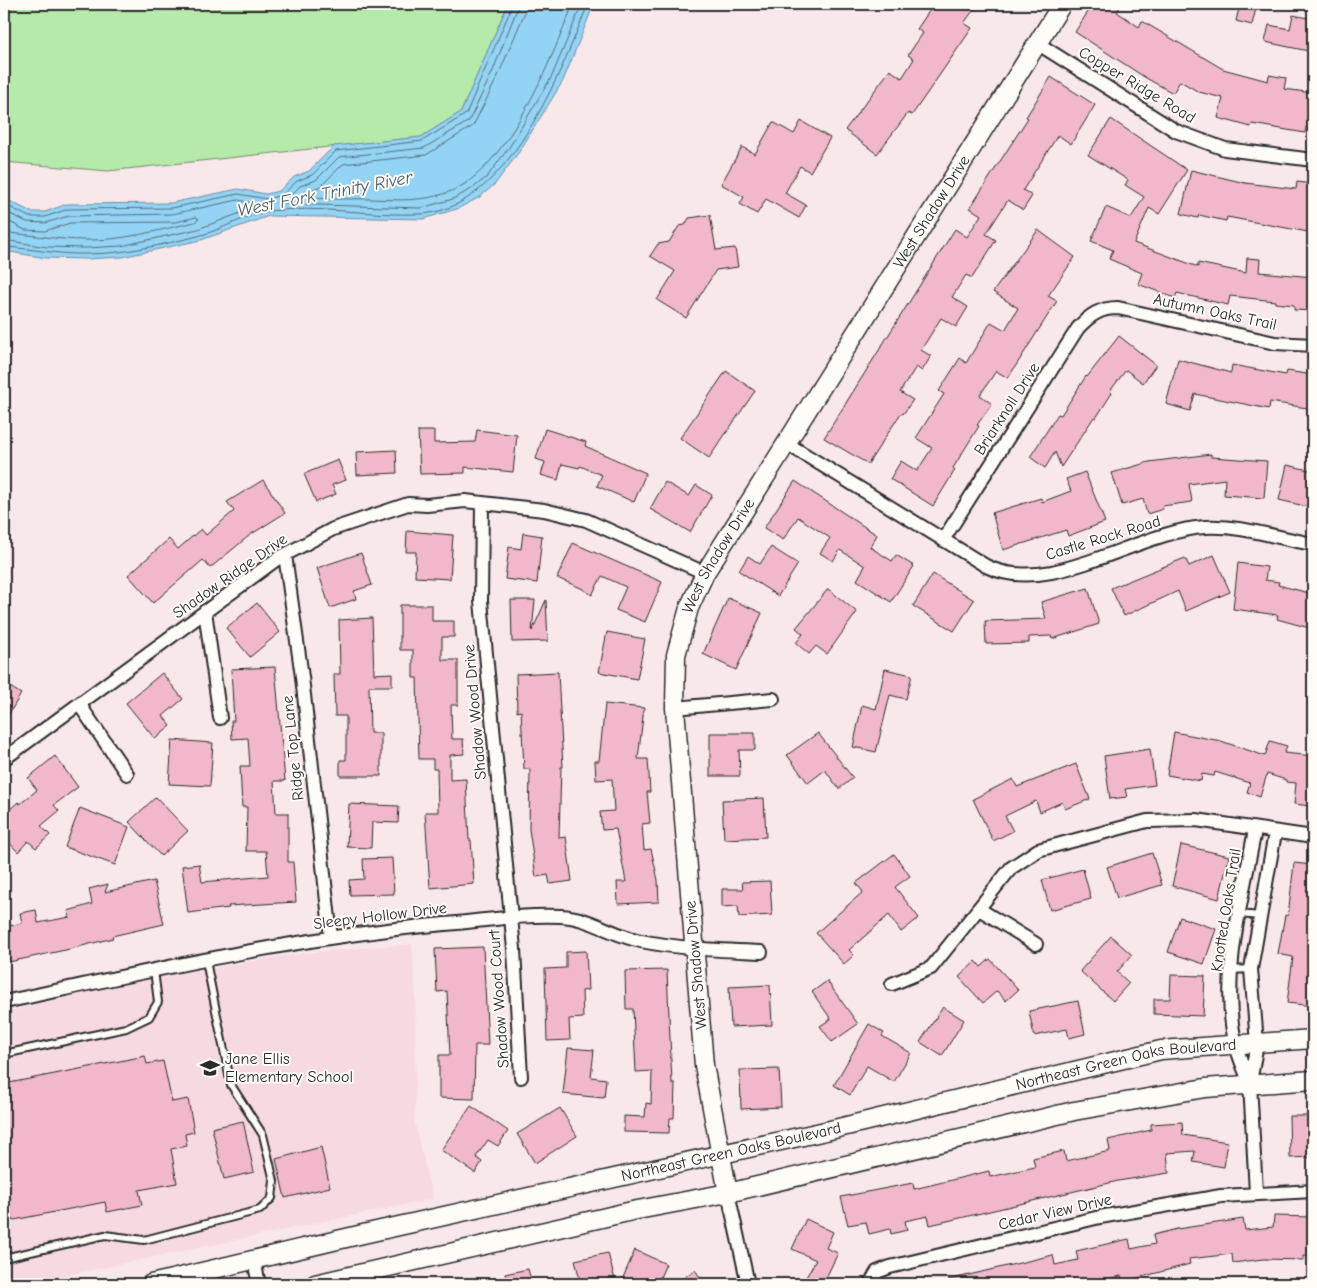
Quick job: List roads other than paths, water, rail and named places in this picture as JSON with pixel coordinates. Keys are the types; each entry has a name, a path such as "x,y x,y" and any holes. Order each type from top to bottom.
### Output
{"main road":[{"name":"West Shadow Drive","path":"728,1193 719,1154 704,1065 675,708 676,655 689,608 705,573 1062,4"},
{"name":"Northeast Green Oaks Boulevard","path":"151,1284 373,1232 830,1130 1161,1050 1313,1039"},
{"path":"315,1284 632,1211 728,1193 1074,1111 1205,1088 1313,1080"}],"street":[{"name":"Copper Ridge Road","path":"1037,43 1176,131 1225,149 1313,160"},
{"name":"Autumn Oaks Trail","path":"1110,308 1118,308 1275,343 1313,345"},
{"name":"Briarknoll Drive","path":"943,540 1078,328 1088,317 1110,308"},
{"name":"Castle Rock Road","path":"786,443 986,566 1012,576 1056,571 1178,532 1204,527 1236,527 1313,544"},
{"name":"Shadow Ridge Drive","path":"4,759 205,611 285,555 333,529 408,504 427,505 465,501 544,510 586,520 705,573"},
{"name":"Shadow Wood Drive","path":"482,503 480,601 510,918"},
{"name":"Ridge Top Lane","path":"285,555 302,677 331,938"},
{"path":"205,611 220,718"},
{"path":"675,708 773,699"},
{"path":"79,704 126,774"},
{"path":"892,984 931,968 1011,868 1038,850 1147,821 1196,820 1275,833 1313,837"},
{"name":"Knotted Oaks Trail","path":"1250,1084 1235,1044 1231,1004 1231,970 1239,914 1255,830"},
{"name":"Knotted Oaks Trail","path":"1256,1193 1250,1084 1257,1043 1251,969 1275,833"},
{"path":"980,909 1036,944"},
{"name":"Sleepy Hollow Drive","path":"4,1002 154,970 364,932 510,918 562,916 581,919 640,941 695,948 761,952"},
{"name":"Shadow Wood Court","path":"510,918 514,949 521,1077"},
{"name":"Cedar View Drive","path":"870,1284 877,1272 890,1267 1100,1217 1221,1196 1313,1191"},
{"path":"728,1193 748,1284"},
{"path":"254,1261 259,1284"}],"lane":[{"path":"1239,914 1260,916"},
{"path":"4,1258 105,1236 144,1240 260,1210 272,1198 274,1181 263,1135 231,1085 206,960"},
{"path":"1231,970 1251,969"},
{"path":"4,1054 126,1028 150,1017 158,1002 154,970"}],"water":[{"name":"West Fork Trinity River","path":"508,4 594,4 563,81 519,152 495,184 480,197 457,209 423,219 269,216 201,240 122,257 87,259 46,258 4,251 4,198 31,212 45,212 67,204 171,203 238,189 266,194 279,191 294,177 309,171 334,146 421,137 461,112"}],"place":[{"name":"Jane Ellis Elementary School","path":"210,1068"}]}
